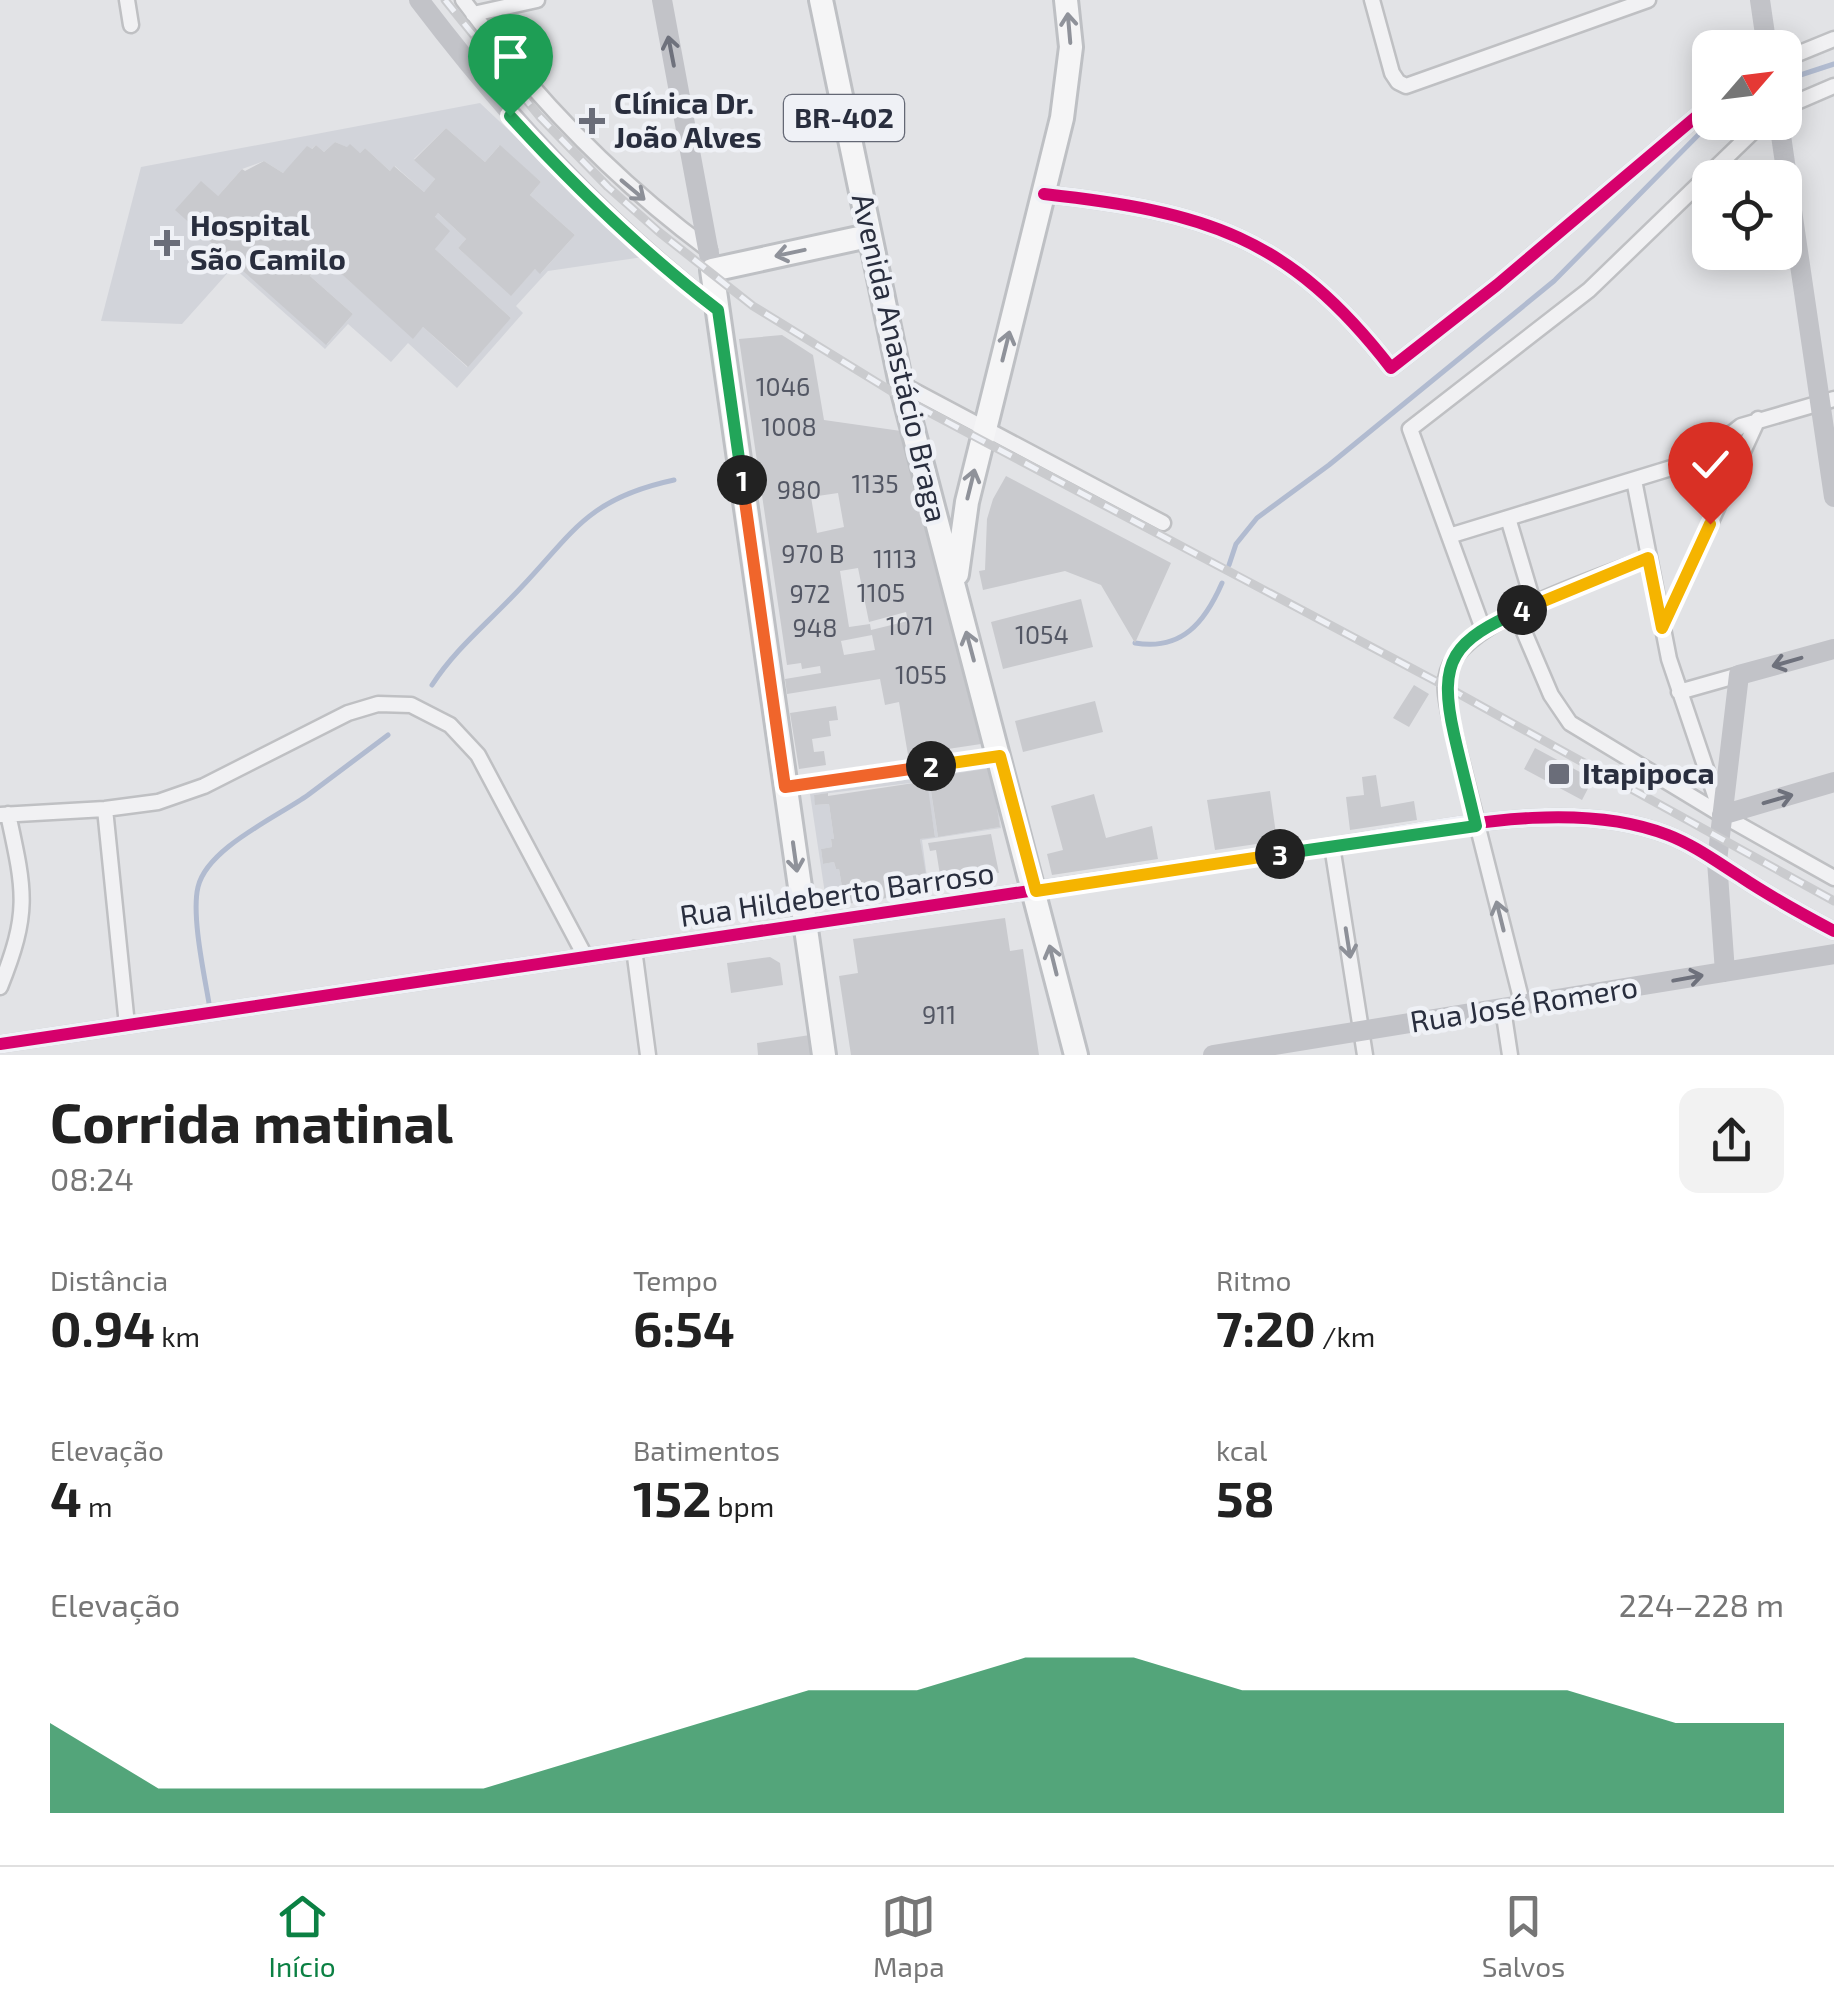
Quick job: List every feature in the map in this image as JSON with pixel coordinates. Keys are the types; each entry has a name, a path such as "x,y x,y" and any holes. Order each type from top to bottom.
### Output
{"main road":[{"name":"Avenida Anastácio Braga","path":"821,0 901,384 1076,1055"},
{"name":"Avenida Anastácio Braga","path":"957,597 961,534 1068,83 1071,46 1066,0"},
{"path":"824,1055 710,260 868,236"}],"street":[{"path":"127,0 131,25"},
{"path":"420,0 510,116 556,166 656,261 718,310"},
{"path":"463,0 524,80 587,147 710,260"},
{"path":"473,14 537,0"},
{"path":"662,0 710,260"},
{"path":"1372,0 1392,73 1401,85 1414,84 1648,0"},
{"path":"1760,0 1764,30"},
{"path":"1802,51 1834,39"},
{"path":"1802,100 1834,86"},
{"path":"1044,194 1154,208 1202,220 1250,243 1292,267 1327,295 1358,325 1391,368 1497,285 1692,120"},
{"path":"1483,628 1410,429 1589,290 1743,140"},
{"path":"1782,140 1828,401 1834,497"},
{"path":"901,384 984,434 1163,523"},
{"path":"1449,536 1634,480 1701,456 1734,429 1758,419 1828,401"},
{"path":"1662,628 1758,419"},
{"path":"1634,480 1662,628 1679,692 1722,815"},
{"path":"1508,518 1534,605"},
{"path":"1510,1055 1513,1008 1445,686 1449,667 1483,628 1648,558"},
{"path":"1516,613 1552,695 1570,722 1834,878"},
{"path":"1679,692 1834,649"},
{"path":"1726,972 1717,861 1740,676"},
{"path":"0,988 17,944 24,909 22,877 4,814 158,802 192,790 366,706 401,704 423,709 450,725 470,745 491,776 585,956"},
{"path":"785,787 1000,756"},
{"path":"1722,815 1834,782"},
{"path":"106,809 127,1025"},
{"name":"Rua Hildeberto Barroso","path":"0,1044 1332,846 1563,818 1608,821 1662,833 1834,931"},
{"path":"1332,846 1366,1055"},
{"path":"634,950 648,1055"},
{"name":"Rua José Romero","path":"1213,1055 1834,954"}],"shaded area":[{"name":"Hospital São Camilo","path":"480,103 643,257 548,271 516,306 523,313 457,388 408,343 391,362 348,324 325,349 233,267 182,324 101,321 141,167","holes":["446,128 485,162 499,146 541,182 530,195 575,235 541,273 535,269 511,295 458,248 466,239 438,213 435,249 511,318 467,367 423,327 413,338 325,259 310,276 353,314 327,344 218,196 242,169 264,161 283,173 316,145 324,152 335,142 360,153 365,148 390,171 395,166 424,192 435,179 414,159"]},
{"path":"992,767 1001,828 922,840 929,892 827,907 810,794","holes":["991,769 1000,827 938,837 929,779","926,781 935,836 920,839 925,875 909,878 911,894 831,906 829,889 842,887 834,862 823,864 821,849 832,847 834,839 829,804 816,805 814,795"]}],"building":[{"path":"446,128 485,162 500,145 541,182 530,195 575,235 540,274 535,269 511,296 458,248 466,239 438,213 435,217 450,231 435,249 511,318 468,367 423,327 413,339 325,259 310,276 353,314 326,345 175,210 201,181 218,196 242,169 264,161 283,173 307,146 312,149 316,145 324,152 335,142 347,147 350,144 360,153 365,148 390,171 394,166 424,192 435,179 414,160"},
{"path":"782,335 813,355 824,420 901,431 981,744 908,755 899,702 885,705 880,679 787,694 785,679 821,673 820,666 802,669 801,663 787,665 739,339","holes":["838,493 844,527 817,533 811,497","858,568 869,622 906,612 908,621 871,630 870,624 849,627 840,571","872,635 875,650 844,655 841,641"]},
{"path":"1006,476 1171,563 1135,643 1101,585 1065,571 983,590 979,571 985,570 987,519"},
{"path":"1081,599 1093,647 1003,669 991,622"},
{"path":"1414,685 1429,694 1409,727 1393,718"},
{"path":"1095,701 1103,732 1023,752 1015,721"},
{"path":"836,706 838,720 829,721 831,736 812,739 814,752 824,751 826,765 799,769 790,713"},
{"name":"Itapipoca","path":"1535,748 1593,779 1582,800 1524,769"},
{"path":"991,768 1000,827 938,837 929,778"},
{"path":"1376,775 1381,807 1414,801 1417,820 1350,830 1346,797 1364,795 1362,777"},
{"path":"927,781 935,837 920,839 926,875 909,878 912,894 831,906 829,889 842,887 834,862 823,864 821,849 832,847 834,839 829,804 815,805 814,795"},
{"path":"1270,791 1277,841 1215,850 1207,800"},
{"path":"1094,794 1106,838 1152,826 1158,859 1052,875 1047,854 1063,850 1051,806"},
{"path":"991,834 999,873 980,870 940,875 936,850 930,851 928,843"},
{"path":"1005,918 1010,951 1023,949 1039,1055 851,1055 839,976 858,973 853,939"},
{"path":"770,957 780,963 783,985 731,993 727,963"},
{"path":"810,1035 813,1055 758,1055 757,1043"}],"waterway":[{"path":"1802,74 1834,64"},
{"path":"1229,565 1236,544 1257,518 1329,465 1554,281 1693,140"},
{"path":"432,685 459,650 580,524 618,498 674,480"},
{"path":"1135,643 1166,642 1190,631 1208,610 1222,583"},
{"path":"210,1009 196,914 198,887 204,873 229,847 388,735"}],"railway":[{"path":"445,0 540,117 608,187 753,306 904,399 1445,686 1834,901"}],"cycle path":[{"path":"1044,194 1152,210 1239,238 1278,259 1316,287 1391,368 1497,285 1692,120"},
{"path":"0,1044 1457,826 1545,817 1588,818 1668,835 1834,931"}],"place":[{"name":"Clínica Dr. João Alves","path":"592,121"},
{"name":"Hospital São Camilo","path":"167,243"},
{"name":"Itapipoca","path":"1559,774"}],"route":[{"path":"510,116 556,166 656,261 718,310 785,787 1000,756 1036,891 1476,826 1445,686 1449,667 1459,651 1470,638 1493,623 1648,558 1662,628 1710,524"}]}
